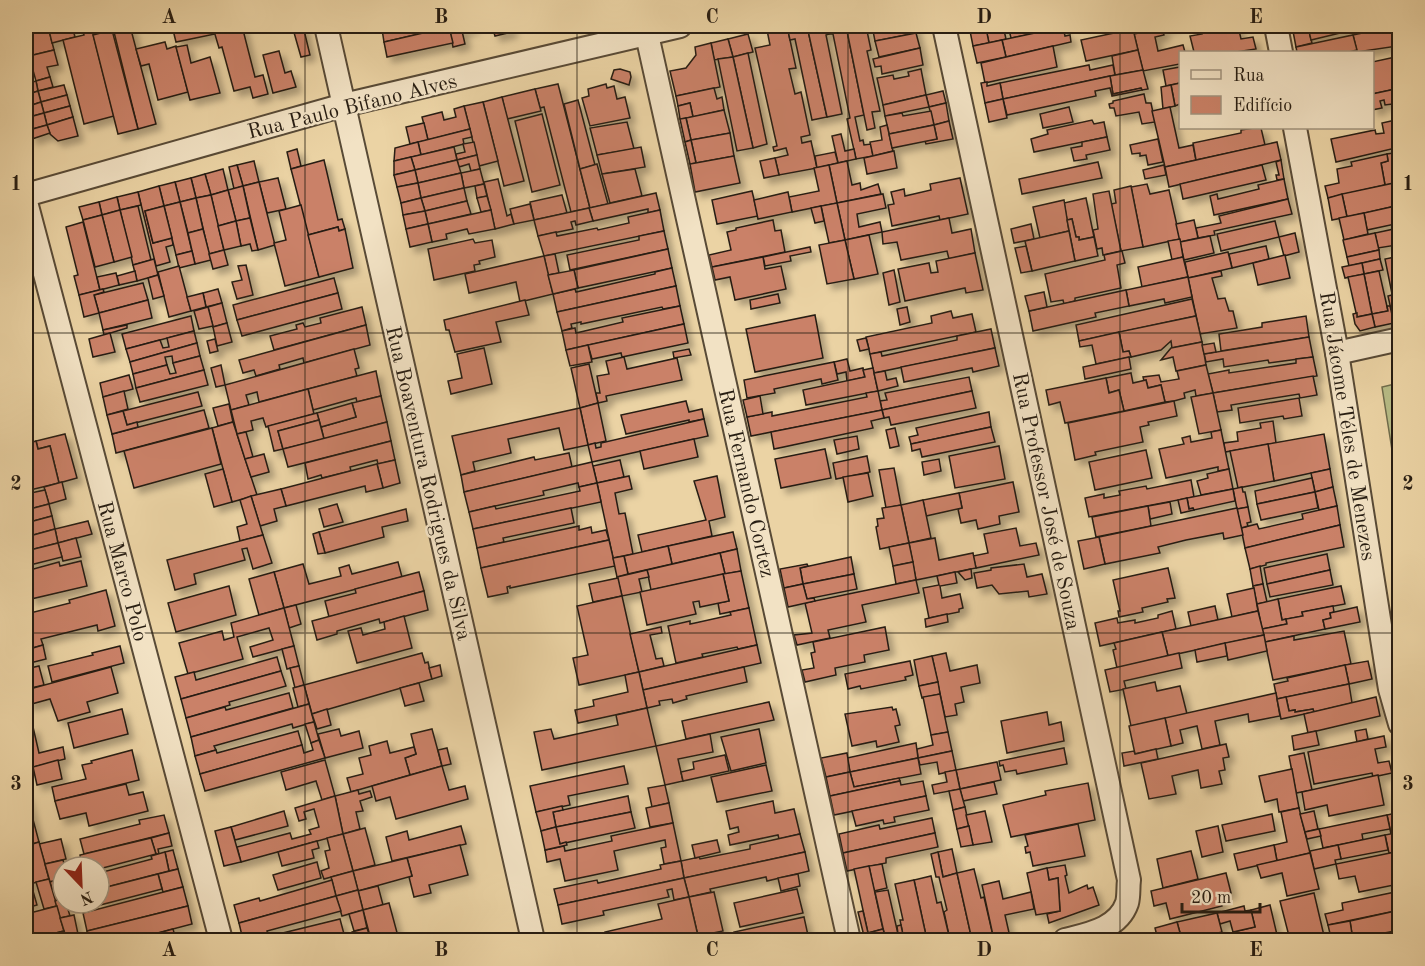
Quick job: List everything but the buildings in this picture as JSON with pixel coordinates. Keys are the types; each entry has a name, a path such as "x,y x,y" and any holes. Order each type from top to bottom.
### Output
{"street":[{"name":"Rua Boaventura Rodrigues da Silva","path":"326,26 533,940"},
{"name":"Rua Paulo Bifano Alves","path":"26,195 344,105 646,29 681,26"},
{"name":"Rua Professor José de Souza","path":"944,26 1129,880 1127,902 1121,915 1108,927 1065,940"},
{"path":"1276,26 1281,51"},
{"name":"Rua Fernando Cortez","path":"646,29 849,940"},
{"name":"Rua Jácome Téles de Menezes","path":"1295,129 1395,681 1400,724"},
{"name":"Rua Marco Polo","path":"26,202 221,940"},
{"path":"1337,353 1400,339"}],"green space":[{"path":"1400,383 1399,494 1382,387"}]}
